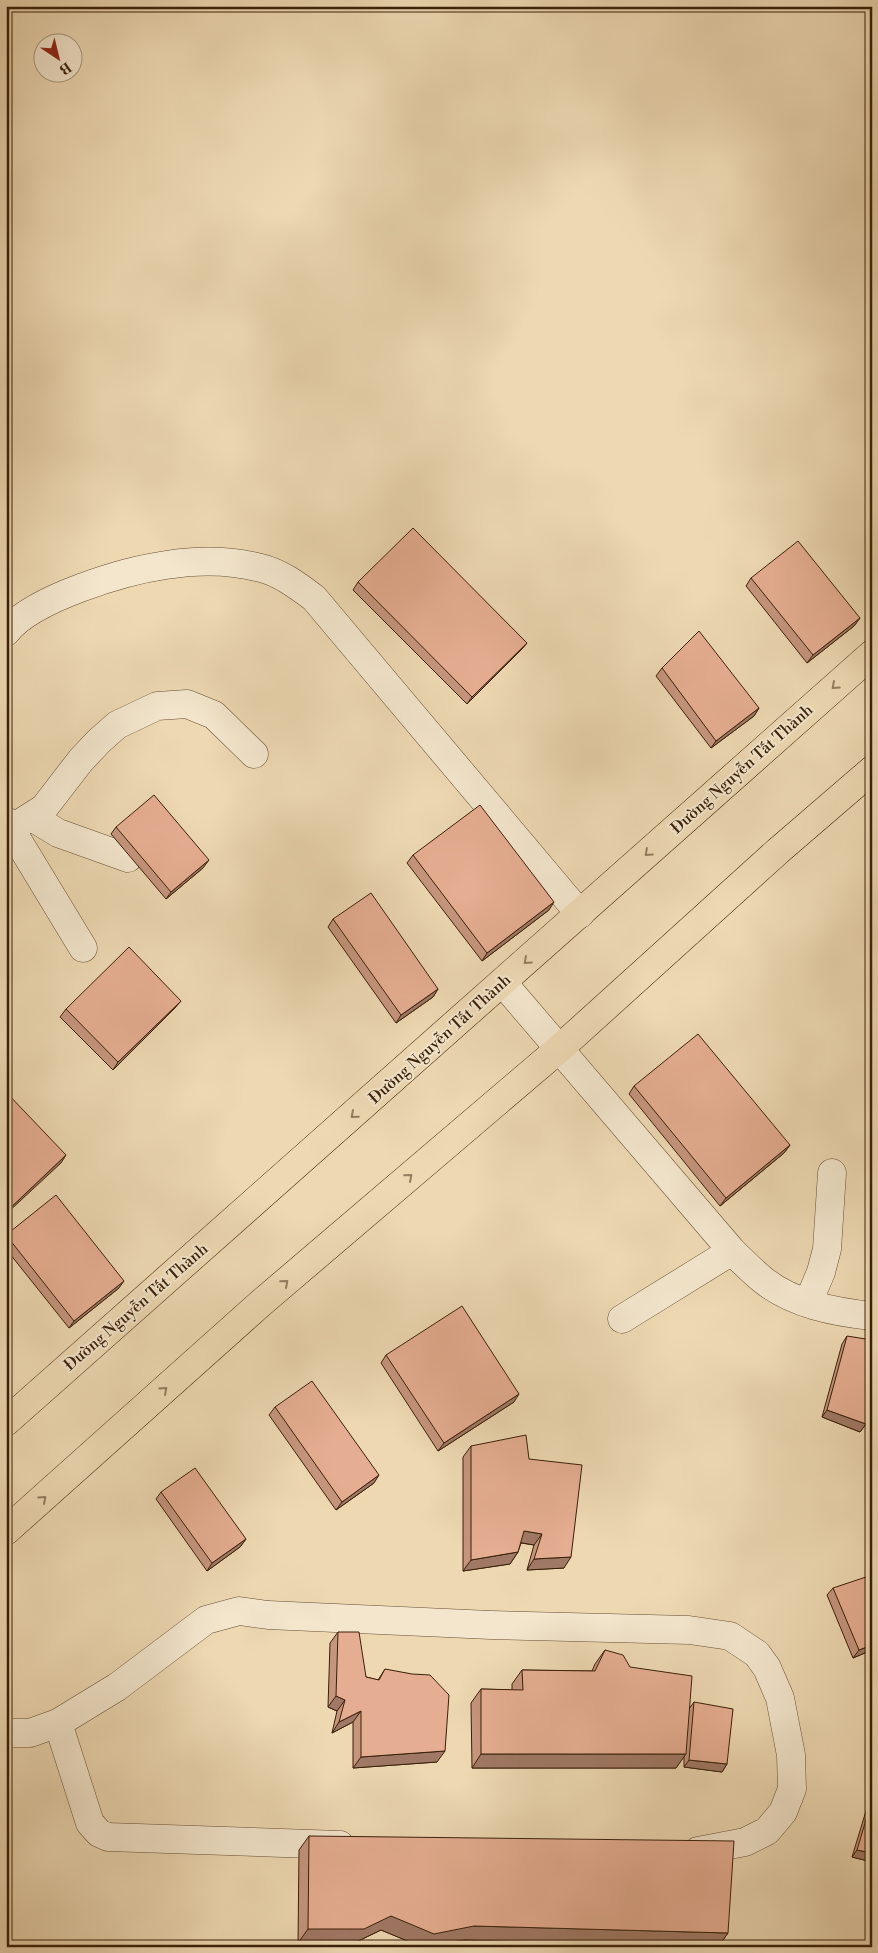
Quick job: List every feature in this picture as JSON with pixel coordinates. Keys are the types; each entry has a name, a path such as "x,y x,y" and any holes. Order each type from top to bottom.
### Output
{"main road":[{"name":"Đường Nguyễn Tất Thành","path":"6,1422 872,654"},
{"path":"6,1531 261,1303 559,1049 778,851 872,770"}],"street":[{"path":"6,632 12,625 48,601 114,577 166,565 222,561 263,568 289,580 314,598 580,914"},
{"path":"16,822 44,808 81,760 117,725 157,706 187,704 214,715 254,754"},
{"path":"16,822 58,833 128,858"},
{"path":"16,822 83,948"},
{"path":"502,983 732,1251 764,1281 785,1294 808,1303 833,1310 872,1316"},
{"path":"808,1303 822,1272 827,1250 832,1173"},
{"path":"622,1319 732,1251"},
{"path":"6,1733 30,1734 58,1722 117,1687 206,1620 239,1611 268,1615 481,1624 689,1630 730,1636 757,1654 767,1668 780,1698 791,1755 792,1789 783,1812 767,1831 744,1842 702,1851 673,1851"},
{"path":"58,1722 90,1823 99,1833 108,1837 362,1846"}],"building":[{"path":"413,528 527,643 472,697 358,582"},
{"path":"798,541 860,618 813,655 751,578"},
{"path":"699,631 759,708 716,741 662,668"},
{"path":"154,795 209,860 171,892 116,827"},
{"path":"480,805 554,902 487,953 413,855"},
{"path":"371,893 438,989 401,1015 333,919"},
{"path":"129,947 181,1001 118,1062 66,1009"},
{"path":"6,955 12,963 6,964"},
{"path":"698,1034 790,1145 726,1198 634,1086"},
{"path":"6,1092 66,1155 6,1212"},
{"path":"56,1195 124,1281 74,1321 6,1235"},
{"path":"462,1306 519,1394 444,1443 386,1355"},
{"path":"847,1336 872,1340 872,1401 866,1424 827,1410"},
{"path":"312,1381 379,1475 342,1502 275,1407"},
{"path":"526,1435 529,1459 582,1465 571,1557 534,1559 542,1534 524,1531 518,1552 471,1560 471,1446"},
{"path":"195,1468 246,1539 212,1563 161,1492"},
{"path":"872,1575 872,1645 859,1650 833,1588"},
{"path":"338,1632 359,1632 366,1677 379,1680 385,1669 430,1675 449,1695 445,1751 361,1757 361,1711 339,1722 345,1700 336,1696"},
{"path":"605,1650 623,1655 630,1667 692,1676 686,1754 481,1754 481,1689 523,1690 522,1670 595,1671"},
{"path":"694,1702 733,1709 727,1764 689,1760"},
{"path":"872,1803 872,1853 857,1850"},
{"path":"309,1836 734,1841 728,1933 474,1926 434,1934 391,1916 364,1929 308,1929"},
{"path":"468,1940 467,1947 414,1947"},
{"path":"561,1944 561,1947 508,1947 508,1946"}]}
